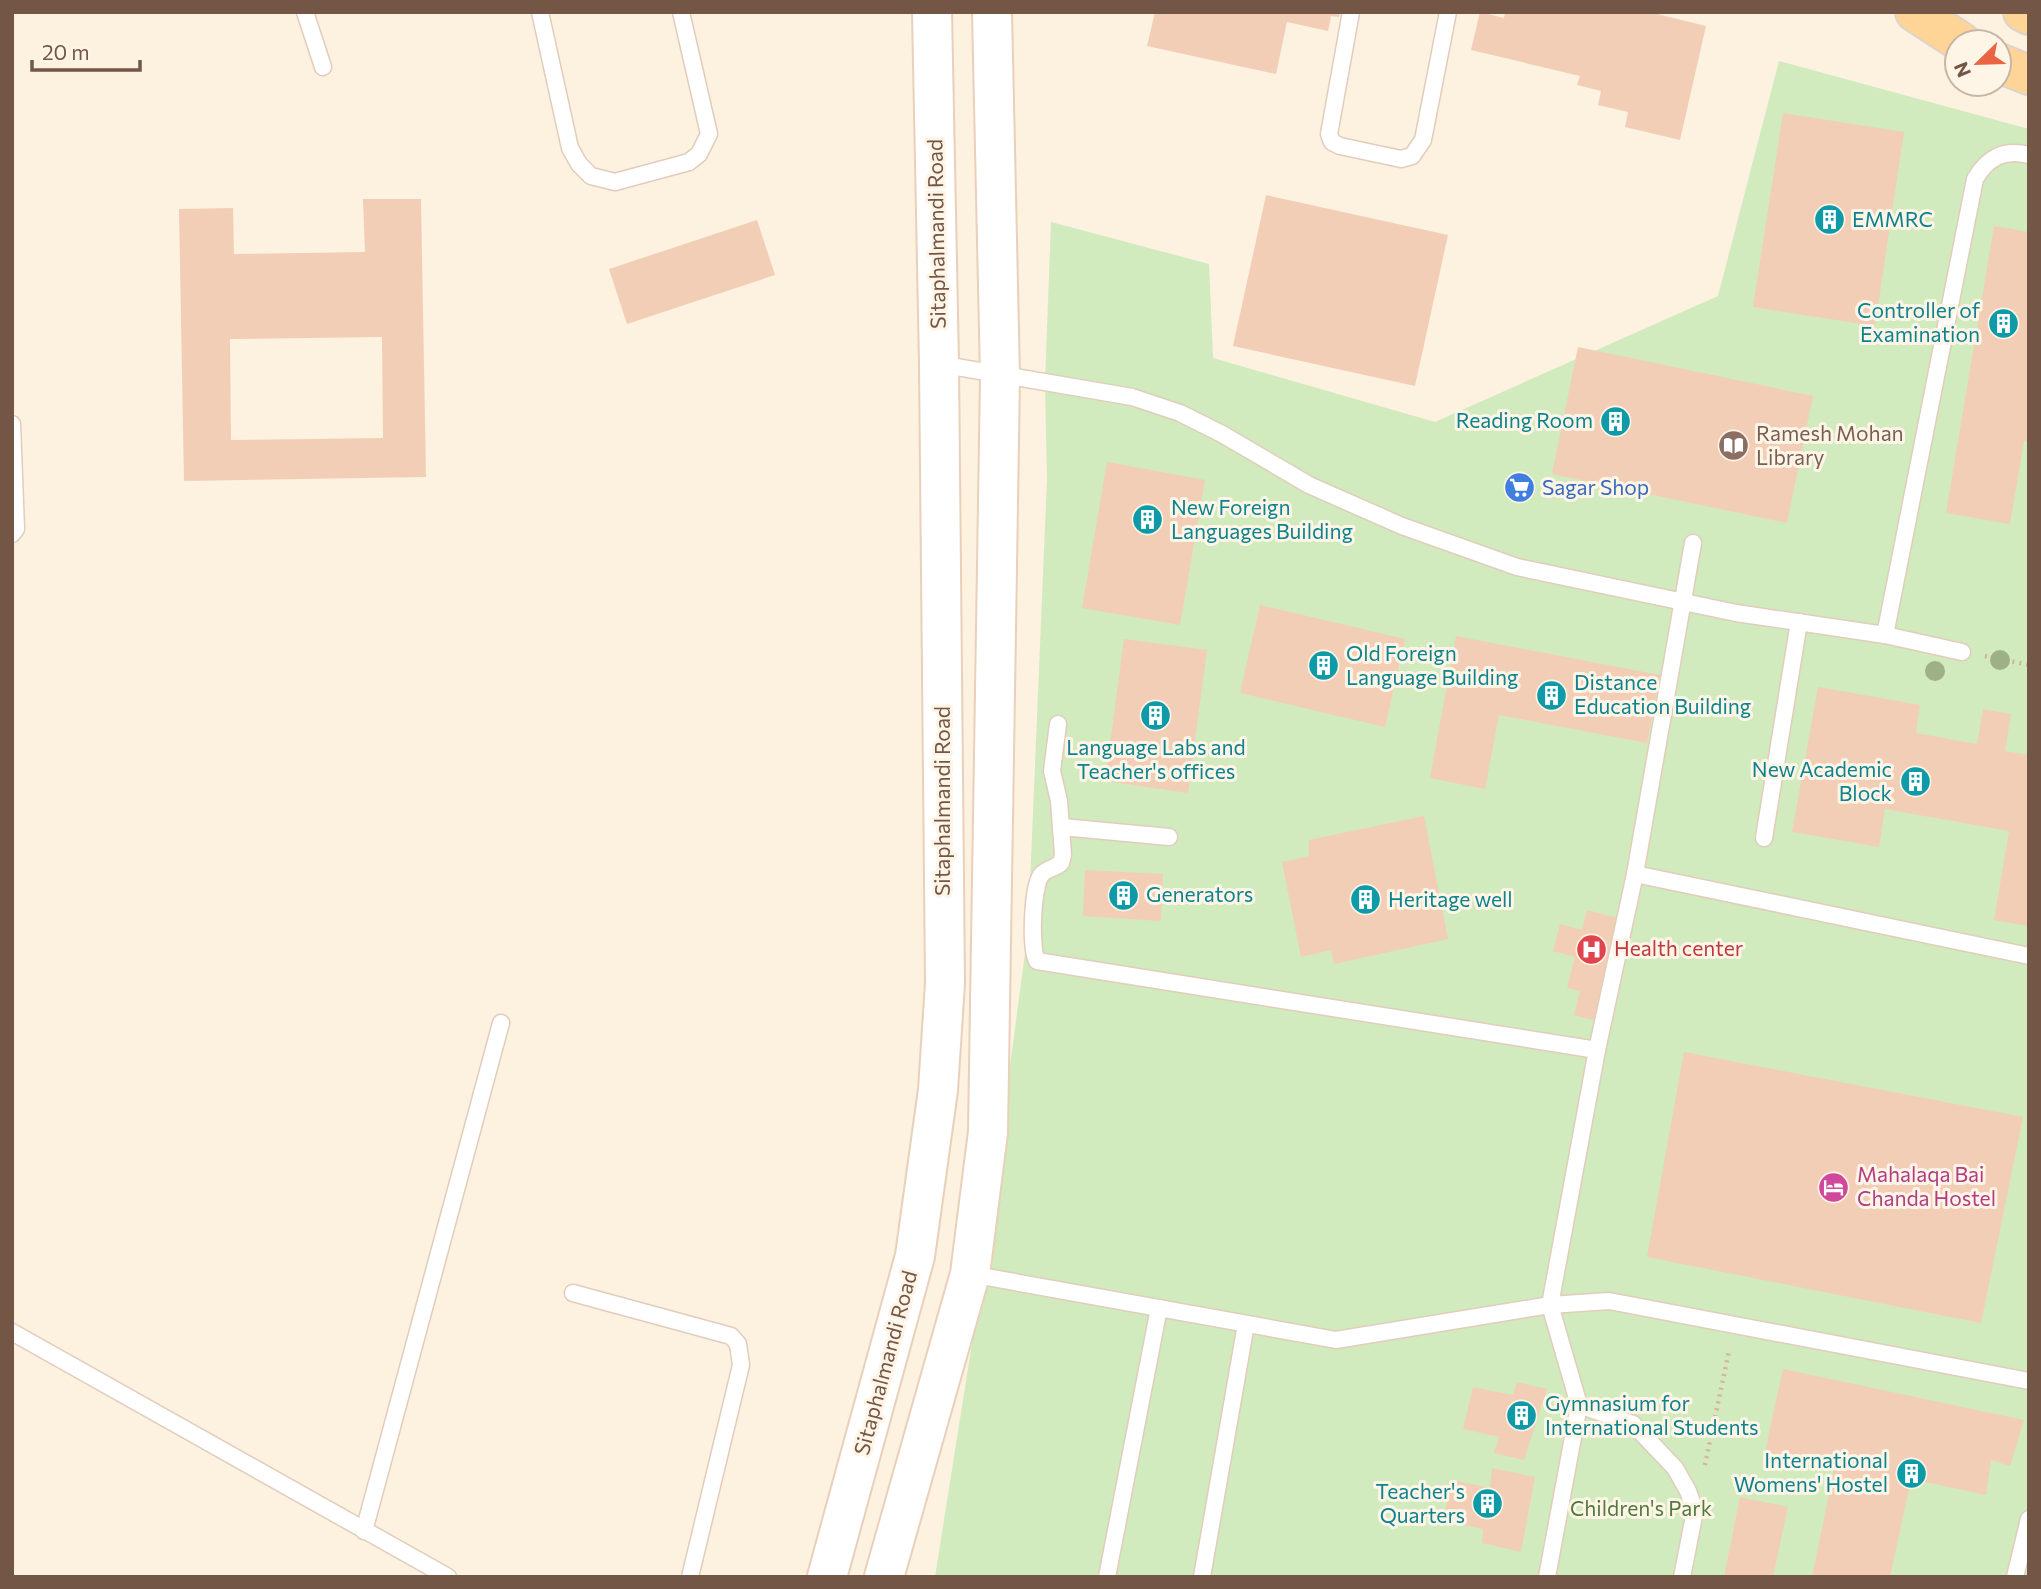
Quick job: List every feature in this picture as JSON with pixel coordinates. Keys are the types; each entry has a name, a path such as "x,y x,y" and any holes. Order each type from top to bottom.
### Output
{"main road":[{"name":"Sitaphalmandi Road","path":"827,1577 915,1256 938,1090 944,983 939,364 932,12"},
{"path":"884,1577 970,1274 988,1132 1000,377 992,12"},
{"path":"1915,12 1943,30"},
{"path":"2023,12 2029,15"}],"lane":[{"path":"305,12 323,67"},
{"path":"540,12 570,148 579,164 592,176 615,182 689,162 705,146 709,134 681,12"},
{"path":"1352,12 1329,134 1332,142 1340,146 1401,159 1412,156 1423,140 1448,12"},
{"path":"1885,635 1975,179 1982,167 2003,153 2029,156"},
{"path":"939,364 1000,377 1132,397 1180,413 1222,434 1309,485 1402,526 1517,567 1684,602 1885,635 1962,652"},
{"path":"12,424 16,528 12,534"},
{"path":"1547,1577 1578,1405 1550,1305 1597,1050 1635,874 1693,543"},
{"path":"1763,838 1799,622"},
{"path":"1058,724 1052,771 1062,827 1061,863 1044,872 1037,883 1032,946 1037,961 1597,1050"},
{"path":"1062,827 1169,837"},
{"path":"1635,874 2029,956"},
{"path":"364,1531 501,1023"},
{"path":"970,1274 1336,1340 1550,1305 1609,1301 2029,1381"},
{"path":"573,1293 731,1336 738,1344 741,1364 690,1577"},
{"path":"1107,1577 1158,1308"},
{"path":"1202,1577 1245,1324"},
{"path":"12,1332 448,1577"},
{"path":"1578,1405 1633,1424 1675,1468 1689,1490 1695,1511 1682,1577"},
{"path":"2015,1577 2029,1519"}],"path":[{"path":"1979,655 2029,665"},
{"path":"1695,1511 1734,1324"}],"green space":[{"name":"Children's Park","path":"1779,61 2029,129 2029,1577 935,1577 979,1299 1028,931 1047,480 1045,383 1051,222 1209,264 1213,358 1435,422 1718,296"}],"building":[{"path":"1155,12 1340,12 1339,17 1331,16 1328,31 1287,22 1276,74 1147,46"},
{"path":"1480,12 1504,18 1505,12 1649,12 1706,26 1680,140 1625,127 1628,112 1598,105 1601,91 1577,85 1580,76 1471,50"},
{"name":"EMMRC","path":"1783,113 1904,132 1875,326 1753,307"},
{"path":"1266,195 1448,235 1415,386 1233,346"},
{"path":"363,199 421,199 426,477 184,481 179,209 233,208 234,254 365,252","holes":["382,337 383,438 231,440 230,339"]},
{"path":"757,220 775,275 627,324 609,269"},
{"name":"Controller of Examination","path":"1994,226 2029,232 2029,442 2024,441 2010,524 1946,513"},
{"path":"1578,347 1813,396 1787,523 1552,474"},
{"name":"New Foreign Languages Building","path":"1107,462 1205,480 1180,625 1082,608"},
{"name":"Old Foreign Language Building","path":"1260,605 1405,639 1385,727 1240,693"},
{"name":"Distance Education Building","path":"1456,636 1660,675 1647,743 1499,715 1485,789 1430,778"},
{"name":"Language Labs and Teacher's offices","path":"1124,639 1207,650 1188,793 1105,781"},
{"name":"New Academic Block","path":"1818,687 1920,705 1916,733 1977,744 1983,709 2011,714 2005,751 2029,755 2029,926 1994,920 2009,831 1885,809 1879,847 1792,832"},
{"name":"Heritage well","path":"1424,816 1448,939 1334,964 1331,950 1301,957 1282,862 1309,856 1309,840"},
{"name":"Generators","path":"1085,870 1163,874 1161,921 1083,916"},
{"name":"Health center","path":"1587,910 1622,919 1596,1021 1574,1015 1580,991 1567,988 1575,957 1553,951 1560,924 1582,930"},
{"name":"Mahalaqa Bai Chanda Hostel","path":"1684,1052 2023,1117 1981,1323 1647,1257"},
{"name":"International Womens' Hostel","path":"1783,1369 2024,1420 2010,1466 1991,1460 1986,1495 1911,1479 1890,1577 1812,1577 1835,1465 1765,1452"},
{"path":"1517,1382 1547,1389 1524,1460 1494,1453 1499,1437 1463,1429 1473,1387 1513,1395"},
{"name":"Teacher's Quarters","path":"1492,1468 1535,1477 1521,1552 1482,1543 1483,1529 1443,1521 1452,1480 1490,1488"},
{"path":"1740,1497 1788,1507 1773,1577 1724,1577"}],"place":[{"name":"EMMRC","path":"1829,220"},
{"name":"Controller of Examination","path":"2003,323"},
{"name":"Reading Room","path":"1616,421"},
{"name":"Ramesh Mohan Library","path":"1733,446"},
{"name":"Sagar Shop","path":"1519,488"},
{"name":"New Foreign Languages Building","path":"1148,520"},
{"name":"Old Foreign Language Building","path":"1323,666"},
{"name":"Distance Education Building","path":"1551,695"},
{"name":"Language Labs and Teacher's offices","path":"1156,716"},
{"name":"New Academic Block","path":"1915,782"},
{"name":"Generators","path":"1123,895"},
{"name":"Heritage well","path":"1365,900"},
{"name":"Health center","path":"1591,949"},
{"name":"Mahalaqa Bai Chanda Hostel","path":"1834,1187"},
{"name":"Gymnasium for International Students","path":"1522,1416"},
{"name":"International Womens' Hostel","path":"1911,1473"},
{"name":"Teacher's Quarters","path":"1488,1504"}]}
